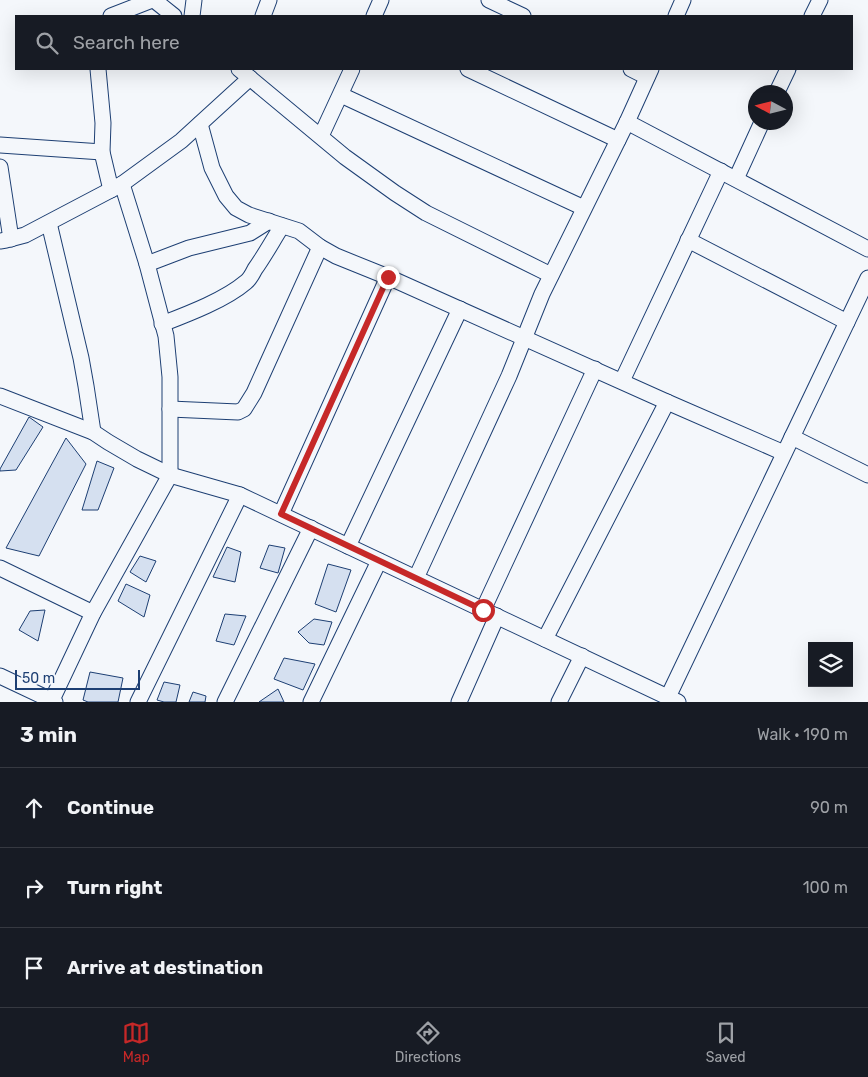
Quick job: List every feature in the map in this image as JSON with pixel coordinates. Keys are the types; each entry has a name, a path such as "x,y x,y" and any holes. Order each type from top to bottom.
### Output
{"street":[{"path":"114,15 153,0 173,15"},
{"path":"192,15 194,0"},
{"path":"263,15 269,0"},
{"path":"374,15 381,0"},
{"path":"489,0 521,15"},
{"path":"812,15 820,0"},
{"path":"0,676 53,701 93,613 170,475 170,377 166,336 147,264 102,152 103,123 98,70"},
{"path":"321,136 352,70"},
{"path":"470,70 618,140"},
{"path":"416,578 509,376 542,294 649,73 636,70"},
{"path":"780,85 787,70"},
{"path":"0,167 5,240 25,235 117,187 182,141 200,124 243,71 345,157 388,188 426,212 551,276"},
{"path":"341,95 584,208"},
{"path":"626,122 867,247"},
{"path":"200,124 212,168 226,196 236,208 249,215 299,231 320,247 336,256 525,337 784,453"},
{"path":"736,179 758,130"},
{"path":"0,145 102,152"},
{"path":"622,381 721,172"},
{"path":"49,223 81,358 93,432"},
{"path":"147,264 189,248 250,233 275,223"},
{"path":"162,324 210,304 248,281 265,255 275,223"},
{"path":"688,240 847,322"},
{"path":"170,408 238,412 244,409 254,393 320,247"},
{"path":"281,514 388,277"},
{"path":"0,396 93,432 130,455 170,475 240,495 582,656 663,698 868,278"},
{"path":"348,546 460,309"},
{"path":"483,610 595,369"},
{"path":"545,639 667,402"},
{"path":"792,437 868,475"},
{"path":"138,702 240,495"},
{"path":"225,702 311,528"},
{"path":"311,702 379,561"},
{"path":"0,568 93,613"},
{"path":"459,702 497,616"},
{"path":"559,702 582,656"}],"building":[{"path":"29,417 43,427 16,470 0,471 0,469"},
{"path":"66,438 86,464 39,556 6,548"},
{"path":"97,461 114,468 98,510 82,510"},
{"path":"269,545 285,548 278,573 260,568"},
{"path":"227,547 241,552 235,582 213,577"},
{"path":"140,556 156,561 146,582 130,572"},
{"path":"328,564 351,570 336,612 315,604"},
{"path":"126,584 150,595 144,617 118,601"},
{"path":"45,610 38,641 19,630 30,611"},
{"path":"225,614 246,616 234,645 216,641"},
{"path":"314,619 332,622 324,645 309,643 298,632"},
{"path":"284,658 315,664 303,690 274,679"},
{"path":"90,672 123,678 118,702 88,702 83,700"},
{"path":"164,682 180,685 176,702 157,700"},
{"path":"278,689 284,702 259,702"},
{"path":"193,692 206,696 205,702 189,702"}],"route":[{"path":"388,277 281,514 483,610"}]}
